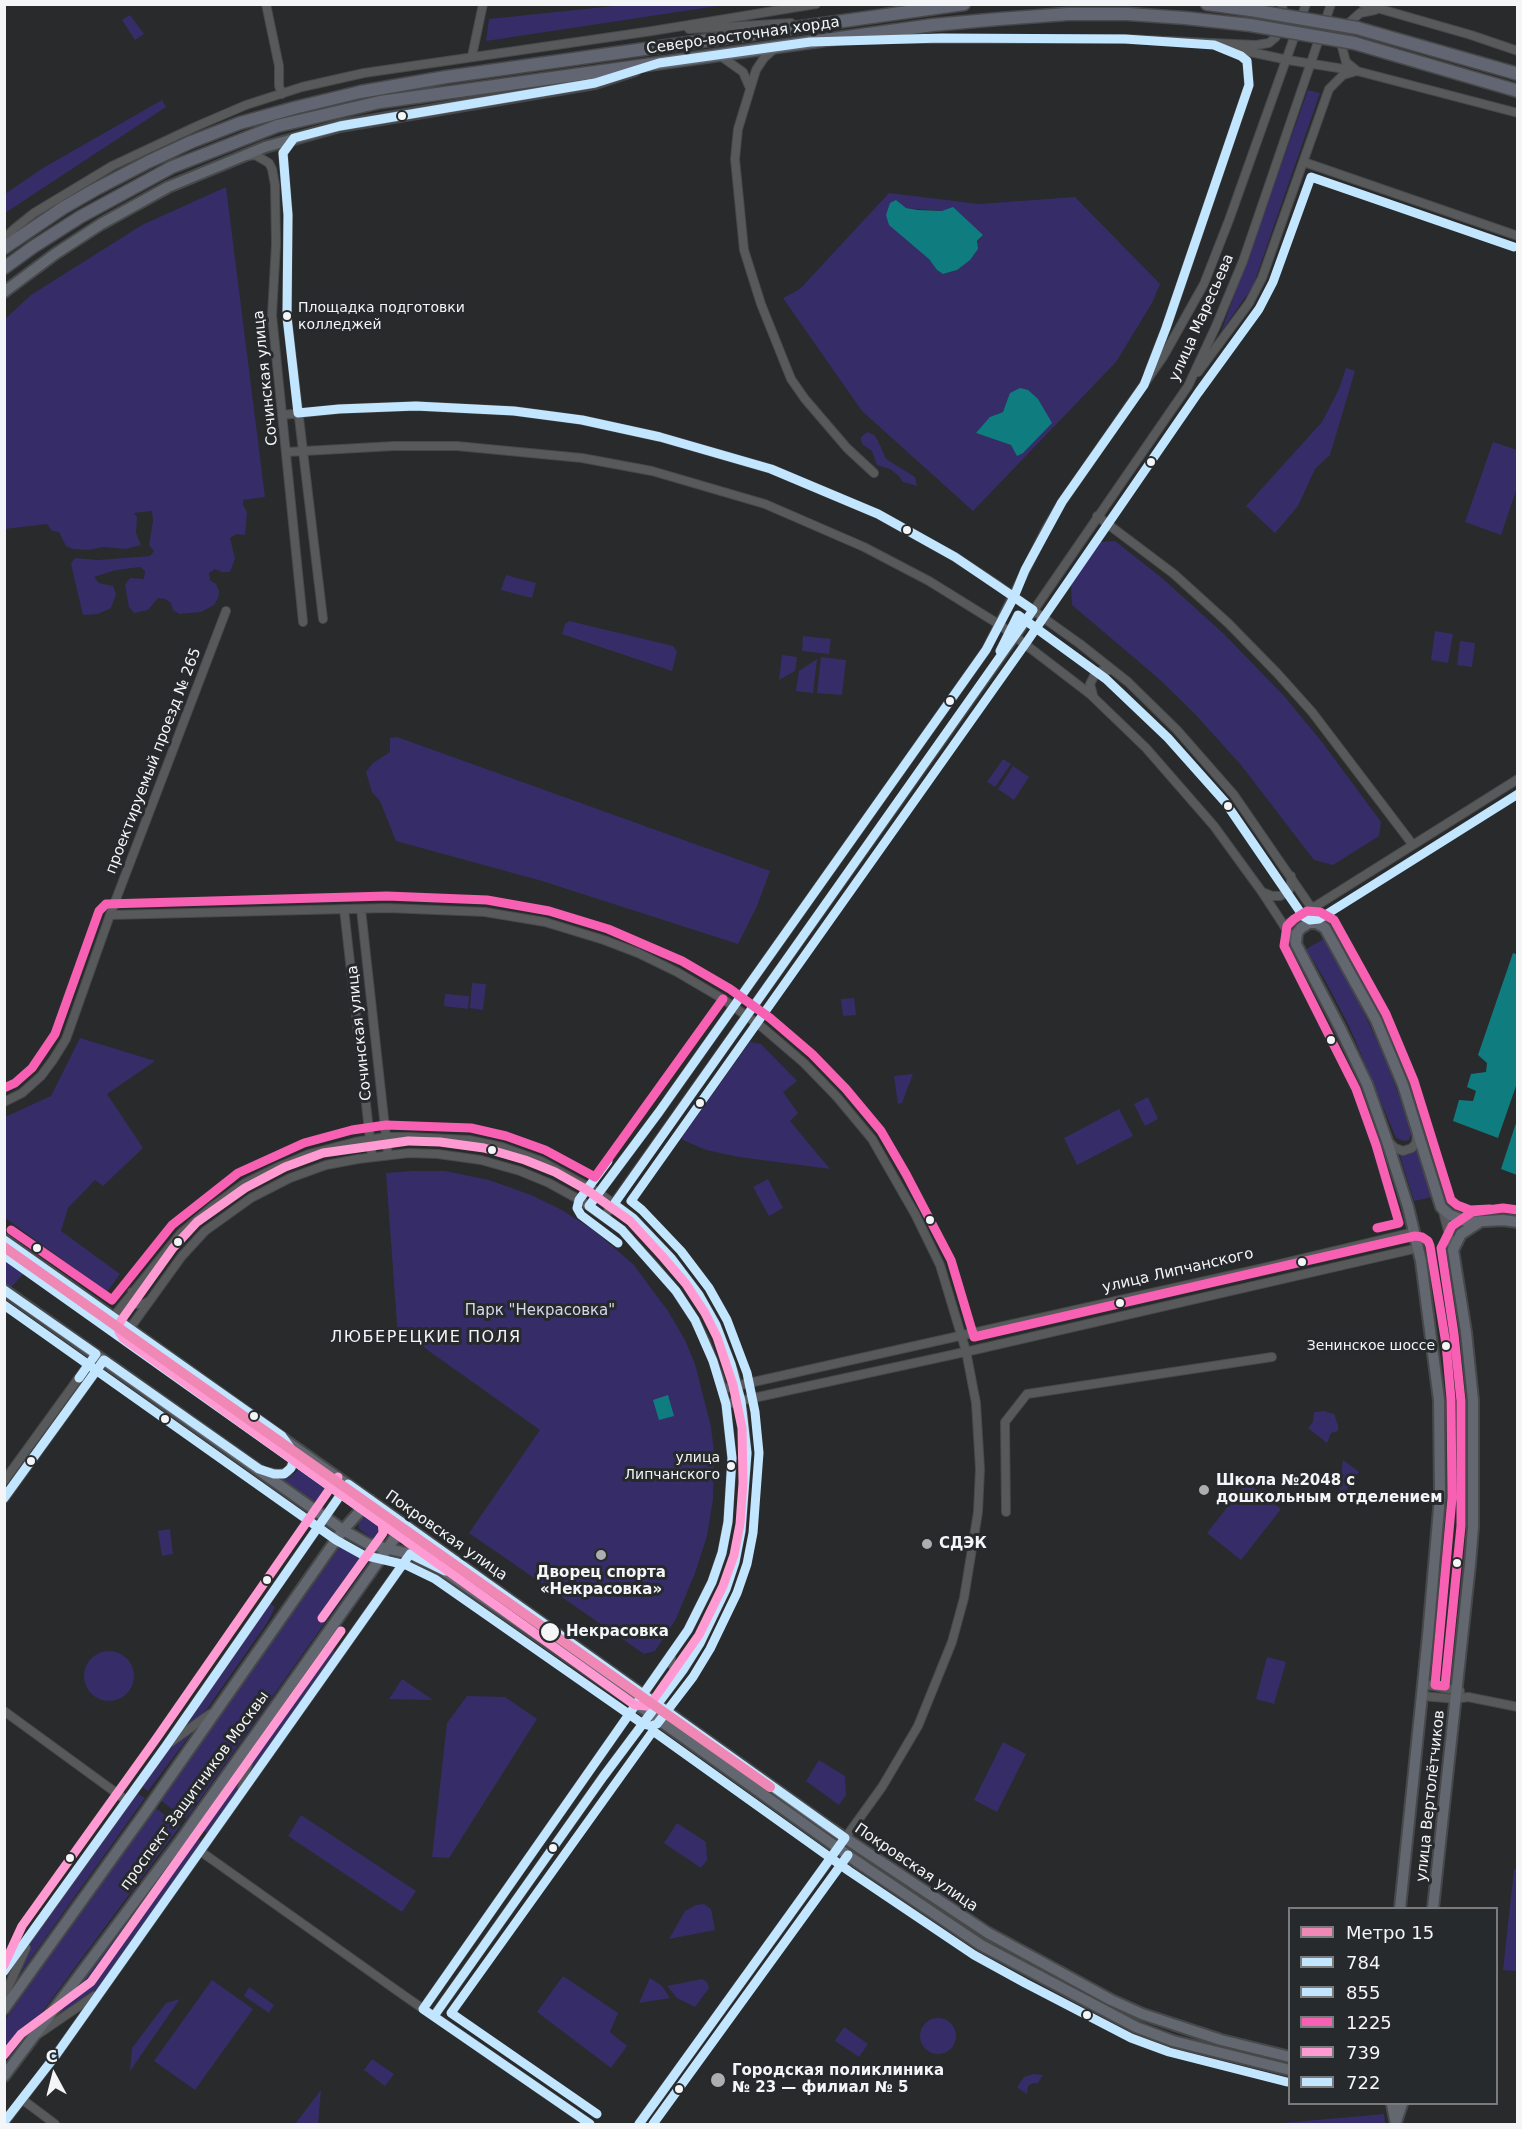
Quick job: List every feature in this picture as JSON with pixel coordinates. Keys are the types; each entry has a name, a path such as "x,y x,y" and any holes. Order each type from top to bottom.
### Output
{"highway":[{"name":"Северо-восточная хорда","path":"4,248 71,203 148,162 240,123 294,108 360,92 446,77 964,4"},
{"path":"1207,4 1357,28 1518,74"},
{"name":"Северо-восточная хорда","path":"4,268 80,217 135,186 181,163 277,126 380,102 933,25 1068,14 1128,14 1250,25 1354,43 1518,91"}],"main road":[{"path":"4,292 55,254 101,224 168,187 240,156 340,126 595,83 659,63"},
{"path":"1296,944 1296,933 1301,927 1309,923 1325,928"},
{"name":"улица Вертолётчиков","path":"1325,928 1376,1020 1403,1085 1442,1207"},
{"name":"улица Вертолётчиков","path":"1296,944 1367,1084 1388,1141 1418,1248 1434,1346 1439,1400 1440,1497 1400,1907"},
{"path":"1442,1207 1458,1219 1478,1222 1503,1220 1518,1222"},
{"path":"1453,1250 1461,1234 1478,1222"},
{"name":"Покровская улица","path":"4,1240 282,1436 639,1700"},
{"name":"улица Вертолётчиков","path":"1434,1907 1473,1527 1473,1400 1466,1332 1453,1250"},
{"name":"Покровская улица","path":"4,1290 343,1530 368,1544 410,1554 441,1569 988,1933 1111,2000 1174,2026 1288,2055"},
{"name":"проспект Защитников Москвы","path":"4,2009 343,1530 370,1500"},
{"name":"проспект Защитников Москвы","path":"4,2076 183,1837 394,1539 396,1534 394,1518"},
{"name":"Покровская улица","path":"653,1709 838,1848 981,1945 1136,2027 1173,2041 1288,2070"},
{"path":"1392,2105 1396,2123"},
{"path":"1396,2123 1401,2105"}],"street":[{"path":"266,4 279,66 279,86 282,94"},
{"path":"472,56 483,4"},
{"path":"4,239 34,213 112,166 246,105 302,87 364,73 652,31 816,4"},
{"path":"810,42 870,39 1065,38 1125,39 1214,45 1269,44 1278,33 1283,11 1282,4"},
{"name":"улица Маресьева","path":"589,1206 986,650 1057,511 1177,334 1203,284 1229,220 1288,60 1306,4"},
{"name":"улица Маресьева","path":"1016,636 1188,386 1243,261 1331,4"},
{"path":"1363,4 1471,34 1518,51"},
{"path":"1357,71 1346,62 1343,55 1342,47 1350,22 1360,13 1371,10 1391,11"},
{"path":"652,31 849,20"},
{"path":"1214,45 1357,71 1518,113"},
{"path":"1144,385 1166,328 1249,85 1247,61 1241,56 1214,45"},
{"path":"777,46 764,58 756,70 738,129 735,159 741,232 749,269 791,379 847,448 874,473"},
{"path":"717,54 743,72 748,80 749,91"},
{"path":"1188,386 1249,303 1262,278 1329,89 1343,75 1357,71"},
{"name":"Сочинская улица","path":"294,138 283,153 282,164 288,215 287,317 323,619"},
{"name":"Сочинская улица","path":"240,156 255,155 263,159 272,170 275,185 276,244 272,315 303,622"},
{"path":"1304,162 1518,236"},
{"name":"улица Вертолётчиков","path":"282,415 339,409 416,406 514,411 582,420 660,437 771,469 878,514 955,557 1033,610 1114,670 1177,730 1234,795 1325,928"},
{"name":"улица Вертолётчиков","path":"287,452 394,446 457,446 582,458 652,471 765,504 864,547 929,581 1000,625 1094,698 1146,748 1214,826 1296,944"},
{"path":"1097,516 1174,574 1228,623 1312,712 1413,845"},
{"name":"проектируемый проезд № 265","path":"4,1102 22,1093 40,1076 66,1040 110,915 226,611"},
{"path":"604,1217 1016,636"},
{"path":"1094,698 1091,678 1098,671 1114,670"},
{"path":"1284,926 1518,779"},
{"path":"1262,892 1272,896 1280,896 1288,892 1291,886 1291,876"},
{"path":"110,915 344,909 434,909 485,912 545,922 638,953 699,984 733,1006 804,1063 837,1097 872,1139 915,1214 940,1265 966,1351 976,1403 980,1468 978,1512 964,1598 952,1642 918,1726 882,1787 639,2124"},
{"name":"Сочинская улица","path":"344,909 372,1157"},
{"name":"Сочинская улица","path":"361,909 388,1155"},
{"path":"1388,1141 1395,1148 1403,1151 1412,1149 1416,1143 1417,1131"},
{"path":"114,1316 181,1233 245,1183 309,1154 386,1137 410,1137 469,1140 502,1147 541,1161 599,1193 633,1218 671,1258 699,1295 716,1325 731,1364 741,1401 747,1453 741,1531 726,1589 700,1643 684,1668 603,1777 434,2016"},
{"path":"130,1328 182,1256 205,1231 251,1198 290,1178 326,1165 388,1155 438,1154 481,1160 520,1171 589,1206 622,1230 676,1291 695,1320 705,1342 723,1389 726,1404 730,1429 731,1483 728,1522 722,1553 707,1592 688,1630 671,1655 423,2009"},
{"path":"561,1190 571,1189 573,1183 569,1177"},
{"name":"улица Вертолётчиков","path":"1442,1207 1453,1250"},
{"name":"улица Липчанского","path":"723,1389 1414,1232"},
{"name":"улица Липчанского","path":"726,1404 1418,1248"},
{"path":"132,1292 132,1300 136,1304 144,1304 150,1300"},
{"path":"4,1481 100,1357"},
{"path":"4,1499 100,1357"},
{"path":"1006,1512 1005,1422 1027,1394 1272,1357"},
{"path":"259,1469 279,1474 288,1472 291,1468 292,1454 282,1436"},
{"path":"4,1972 166,1746 348,1484"},
{"path":"4,2123 23,2100 410,1554 408,1536 394,1518"},
{"path":"671,1655 671,1664 684,1668"},
{"path":"1423,1684 1468,1697 1518,1707"},
{"path":"1422,1696 1456,1694"},
{"path":"166,1746 222,1703"},
{"path":"4,1711 126,1800"},
{"path":"241,1793 255,1734"},
{"path":"590,1768 603,1777"},
{"path":"200,1851 590,2124"},
{"path":"4,1996 32,1932"},
{"path":"28,2043 100,1991"},
{"path":"23,2100 55,2124"}],"green space":[{"path":"716,4 717,6 486,41 489,19 624,5"},
{"path":"130,15 144,34 135,40 122,20"},
{"path":"1308,90 1320,93 1253,286 1221,332"},
{"path":"162,100 166,107 5,213 5,194 43,168"},
{"path":"226,187 265,497 243,500 247,512 245,535 237,534 230,538 235,559 230,572 215,569 209,573 210,580 216,584 219,591 214,605 201,612 179,614 173,610 171,603 158,598 148,610 134,613 129,607 125,585 130,578 144,579 145,571 140,567 116,570 94,577 99,583 113,586 116,594 111,608 98,614 83,615 71,564 75,558 98,560 150,556 154,551 149,545 153,521 152,511 134,513 137,517 136,533 141,545 126,549 103,547 88,550 73,549 66,546 59,532 52,531 47,524 5,529 5,319 31,295 142,225"},
{"path":"889,193 979,204 1075,197 1160,284 1152,303 1116,362 973,511 862,411 783,298 800,289","holes":["896,200 906,208 942,211 983,235 957,270 943,274 929,259","1005,407 1017,455 1011,445 976,433 997,414 1003,412"]},
{"path":"1346,368 1355,371 1330,455 1315,469 1298,506 1275,533 1246,506 1322,422 1339,389"},
{"path":"867,432 874,435 886,459 915,477 917,486 903,482 890,469 877,465 872,451 862,444 861,437"},
{"path":"1493,442 1517,450 1517,488 1501,535 1465,522"},
{"path":"1115,541 1162,578 1224,634 1284,696 1322,742 1381,822 1379,836 1333,865 1314,860 1241,765 1195,714 1158,678 1072,605 1071,584 1101,542"},
{"path":"506,575 536,583 532,598 501,590"},
{"path":"569,621 673,646 677,652 672,671 562,634 565,624"},
{"path":"1435,631 1453,634 1448,663 1431,660"},
{"path":"803,636 831,639 829,654 802,651"},
{"path":"1460,641 1475,643 1472,667 1457,665"},
{"path":"782,655 797,657 795,671 779,680"},
{"path":"821,657 846,660 842,695 817,693"},
{"path":"817,659 813,693 796,691 799,671"},
{"path":"397,737 770,871 757,906 738,944 542,881 396,841 380,801 372,792 366,772 373,763 390,752 390,738"},
{"path":"1003,759 1011,764 995,787 987,782"},
{"path":"1013,766 1029,777 1014,800 998,789"},
{"path":"1324,939 1356,996 1387,1062 1412,1133 1409,1140 1396,1138 1350,1028 1306,949"},
{"path":"472,983 486,984 483,1010 470,1008"},
{"path":"445,994 469,996 468,1009 444,1006"},
{"path":"854,998 856,1015 843,1016 841,999"},
{"path":"80,1038 155,1061 107,1094 143,1148 103,1186 95,1180 68,1208 61,1231 120,1274 107,1292 5,1218 5,1117 51,1096"},
{"path":"750,1042 761,1044 797,1081 783,1092 798,1113 790,1121 830,1169 739,1157 706,1150 683,1140 682,1137"},
{"path":"913,1074 902,1103 898,1104 894,1076"},
{"path":"1148,1097 1158,1119 1145,1126 1134,1104"},
{"path":"1119,1109 1133,1136 1077,1165 1064,1138"},
{"path":"1418,1151 1432,1197 1414,1201 1400,1156"},
{"name":"Парк \"Некрасовка\"","path":"445,1171 489,1180 531,1195 560,1209 592,1229 633,1264 668,1311 685,1340 695,1364 711,1427 714,1452 713,1499 707,1536 695,1573 676,1619 655,1651 644,1654 469,1533 540,1430 408,1336 403,1342 398,1338 386,1173"},
{"path":"768,1179 783,1208 769,1216 753,1187"},
{"path":"5,1250 29,1267 10,1289 5,1286"},
{"path":"1324,1411 1334,1414 1338,1425 1338,1431 1331,1433 1327,1443 1308,1428 1313,1422 1314,1412"},
{"path":"297,1456 335,1484 335,1489 324,1505 318,1504 283,1479 291,1477 298,1470"},
{"path":"1343,1460 1359,1472 1338,1502"},
{"path":"1247,1482 1281,1509 1241,1560 1207,1533"},
{"path":"366,1517 385,1531 386,1538 382,1542 375,1541 359,1529 358,1522"},
{"path":"170,1529 173,1554 162,1556 158,1531"},
{"path":"344,1541 370,1559 186,1819 160,1800"},
{"path":"269,1603 275,1607 267,1623 207,1709 198,1718 180,1729"},
{"path":"330,1647 336,1652 248,1779 258,1740 315,1660"},
{"path":"104,1651 114,1651 127,1658 134,1671 134,1681 127,1694 114,1701 104,1701 95,1697 88,1690 84,1681 84,1671 88,1662 95,1655"},
{"path":"1267,1657 1286,1662 1274,1704 1256,1699"},
{"path":"402,1679 433,1700 389,1699"},
{"path":"467,1696 505,1697 537,1719 449,1858 432,1857 447,1723"},
{"path":"193,1731 148,1791 141,1786 169,1746"},
{"path":"1003,1742 1026,1754 997,1812 974,1800"},
{"path":"245,1760 239,1790 207,1833 198,1827"},
{"path":"819,1760 845,1776 846,1795 839,1805 806,1781"},
{"path":"135,1792 145,1798 12,1985 35,1933"},
{"path":"154,1807 180,1826 5,2062 5,2020"},
{"path":"301,1815 416,1891 402,1912 288,1836"},
{"path":"677,1823 706,1842 707,1860 701,1868 664,1843"},
{"path":"191,1834 202,1842 97,1989 47,2023 140,1907"},
{"path":"1514,1869 1518,1869 1517,1971 1503,1970"},
{"path":"704,1904 711,1909 715,1930 669,1939 685,1911 696,1905"},
{"path":"563,1976 618,2013 610,2032 627,2046 611,2068 537,2012"},
{"path":"650,1978 662,1986 670,1998 639,2003"},
{"path":"702,1979 707,1982 709,1988 695,2007 677,1998 667,1986"},
{"path":"212,1980 253,2009 195,2090 154,2061"},
{"path":"249,1987 274,2005 269,2013 244,1996"},
{"path":"180,1999 130,2071 132,2048 166,2003"},
{"path":"938,2018 951,2023 956,2036 951,2049 938,2054 925,2049 920,2036 925,2023"},
{"path":"844,2027 868,2044 859,2057 835,2041"},
{"path":"372,2059 394,2074 385,2086 364,2070"},
{"path":"1033,2074 1043,2075 1038,2083 1028,2086 1027,2094 1018,2086 1024,2077"},
{"path":"321,2090 318,2124 295,2124"},
{"path":"1384,2114 1385,2124 1271,2124"}],"water":[{"path":"896,200 906,208 918,210 942,211 953,207 983,235 977,241 978,249 970,260 957,270 943,274 889,225 886,215 890,203"},
{"path":"1020,388 1028,390 1038,399 1052,423 1023,453 1017,456 1011,445 976,433 990,417 1003,412 1010,393"},
{"path":"1513,953 1518,955 1517,1083 1498,1138 1453,1121 1459,1100 1473,1101 1476,1091 1467,1087 1471,1074 1486,1072 1487,1063 1478,1055"},
{"path":"1517,1120 1517,1175 1501,1169"},
{"path":"668,1395 674,1416 659,1420 653,1400"}],"metro line":[{"name":"15","path":"4,1247 770,1787"}],"transit line":[{"name":"784","path":"941,38 1125,39 1214,45 1241,56 1247,61 1249,85 1166,328 1144,385 1062,502 1025,570 1014,597 955,557 878,514 771,469 660,437 582,420 514,411 416,406 298,413 287,317 288,215 283,153 294,138 340,126 595,83 659,63 810,42 941,38"},
{"name":"855","path":"4,1305 336,1540 363,1555 406,1565 435,1579 643,1724 651,1726 657,1724 693,1677 710,1649 737,1593 747,1564 753,1533 759,1453 755,1412 747,1373 727,1320 709,1288 681,1251 631,1201 1259,309 1273,282 1311,177 1514,247"},
{"name":"784","path":"434,2016 603,1777 683,1670 700,1643 726,1589 735,1562 741,1531 747,1453 741,1401 731,1364 716,1325 699,1295 671,1258 633,1218 614,1204 1033,610 1014,597"},
{"name":"784","path":"590,2124 423,2009 688,1630 712,1582 722,1553 728,1522 732,1458 726,1404 713,1361 695,1320 676,1291 622,1230 589,1206 659,1112 986,650 1014,597"},
{"name":"855","path":"1000,651 1018,615 1106,679 1168,738 1225,802 1303,916 1310,920 1319,919 1518,794"},
{"name":"1225","path":"4,1088 15,1083 32,1068 55,1034 99,911 106,904 387,896 487,900 549,911 608,929 682,961 730,989 770,1018 812,1054 846,1089 881,1131 906,1174 951,1260 974,1337 1415,1236 1422,1237 1428,1241 1430,1246 1446,1344 1451,1399 1452,1498 1435,1685 1445,1686 1461,1526 1461,1401 1441,1248 1452,1226 1472,1212 1503,1208 1518,1210"},
{"name":"1225","path":"1377,1228 1399,1223 1376,1145 1356,1089 1284,946 1287,926 1307,911 1320,912 1334,920 1386,1014 1414,1081 1451,1200 1470,1210 1490,1209"},
{"name":"1225","path":"11,1230 112,1300 172,1225 238,1173 304,1143 352,1130 386,1125 471,1128 506,1136 545,1150 595,1177 723,999"},
{"name":"739","path":"408,1141 323,1153 285,1167 245,1188 197,1222 173,1248 120,1322 119,1332 123,1338 635,1705 646,1706 652,1702 699,1635 723,1586 734,1555 740,1524 743,1483 742,1428 733,1385 717,1337 686,1284 663,1257 630,1221 587,1190 555,1172 484,1148 440,1142 409,1141"},
{"name":"855","path":"608,1161 579,1200 577,1208 581,1215 618,1243"},
{"name":"784","path":"4,1240 282,1436 291,1449 293,1462 291,1468 284,1474 274,1474 259,1469 104,1360 4,1498"},
{"name":"855","path":"4,1255 445,1568"},
{"name":"784","path":"4,1290 96,1354 79,1378"},
{"name":"739","path":"4,1965 22,1926 156,1739 338,1477"},
{"name":"784","path":"4,1971 166,1746 348,1484 845,1838 639,2124"},
{"name":"739","path":"322,1618 383,1533 382,1519"},
{"name":"784","path":"4,2122 56,2055 410,1554 445,1571"},
{"name":"739","path":"4,2055 21,2034 91,1982 341,1631"},
{"name":"722","path":"597,2114 451,2013 653,1731 849,1871 974,1955 1131,2038 1169,2052 1287,2082"},
{"name":"722","path":"653,2124 848,1855"}],"place":[{"name":"Площадка подготовки колледжей","path":"287,316"},
{"name":"Зенинское шоссе","path":"1446,1346"},
{"name":"улица Липчанского","path":"731,1466"},
{"name":"Школа №2048 с дошкольным отделением","path":"1204,1490"},
{"name":"СДЭК","path":"927,1544"},
{"name":"Дворец спорта «Некрасовка»","path":"601,1555"},
{"name":"Некрасовка","path":"550,1632"},
{"name":"Городская поликлиника № 23 — филиал № 5","path":"718,2080"}],"district":[{"name":"ЛЮБЕРЕЦКИЕ ПОЛЯ","path":"426,1338"}]}
